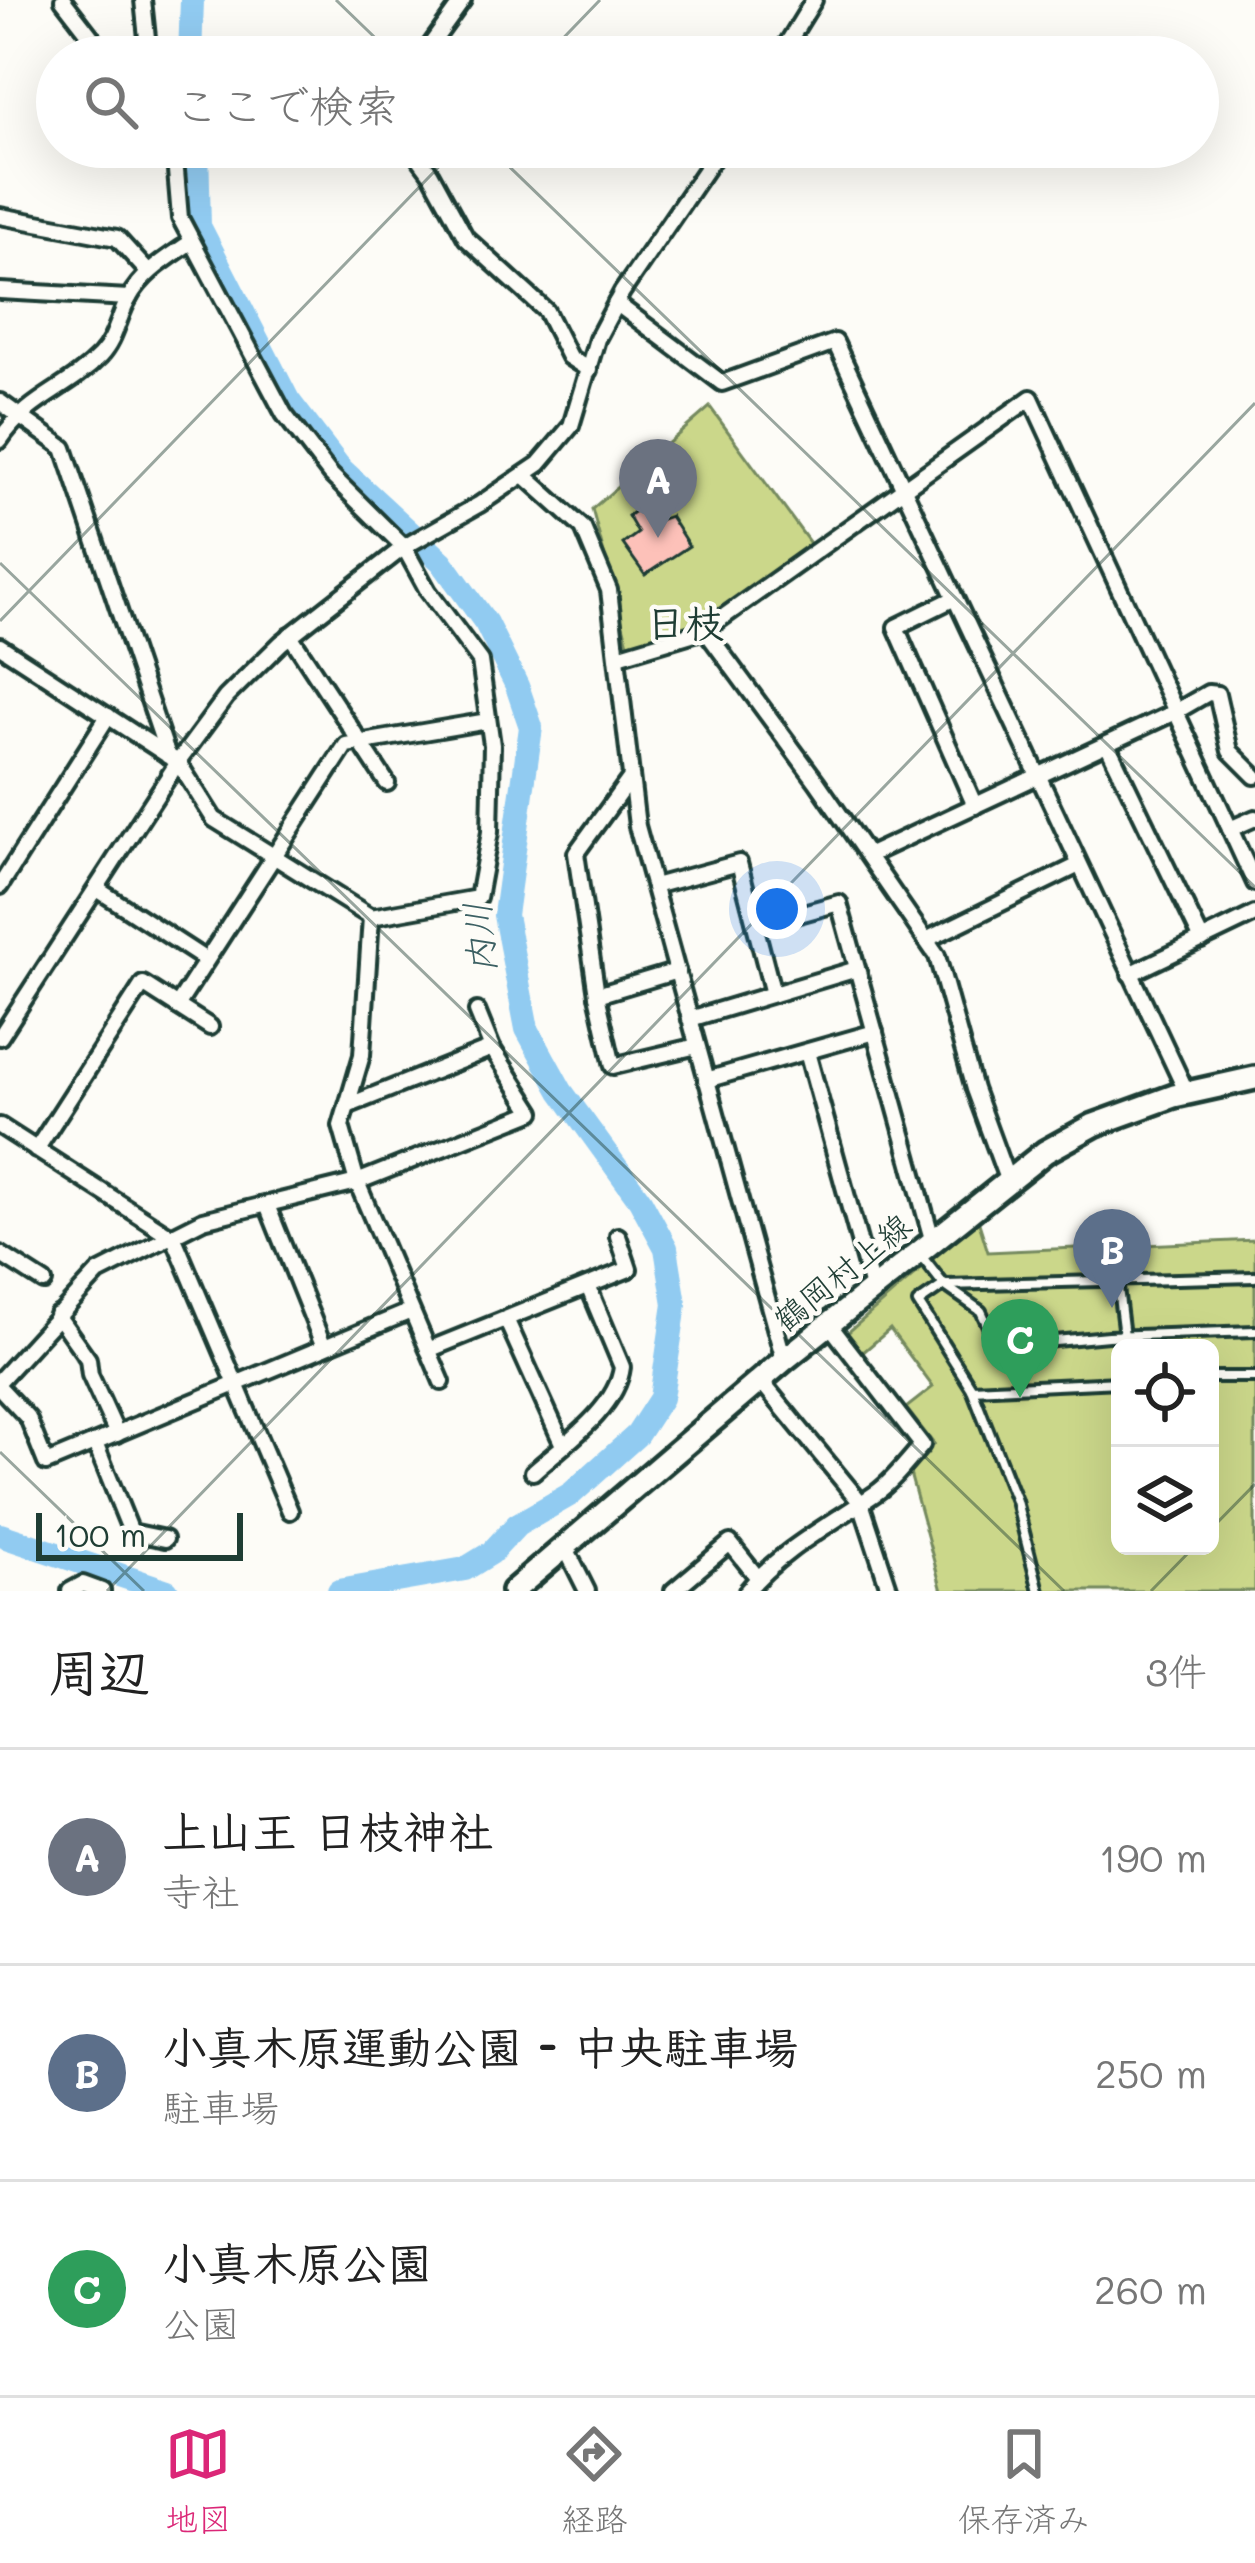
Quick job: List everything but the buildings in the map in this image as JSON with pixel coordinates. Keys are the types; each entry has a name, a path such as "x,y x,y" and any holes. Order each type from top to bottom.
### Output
{"main road":[{"name":"鶴岡村上線","path":"512,1591 828,1323 1045,1152 1094,1125 1187,1093 1255,1078"}],"street":[{"path":"62,0 90,36"},
{"path":"143,0 147,36"},
{"path":"437,36 463,0"},
{"path":"792,36 814,0"},
{"path":"0,402 64,448 173,759 214,819 370,917 478,898 490,832 492,745 480,661 428,591 404,547 330,474 284,414 180,218 176,168"},
{"path":"427,168 466,238 546,311 569,357 589,370"},
{"path":"0,1037 97,889 173,759 226,697 290,635 404,547 539,464 571,426 598,339 616,303 707,168"},
{"path":"0,216 117,238 148,272"},
{"path":"0,440 18,414 98,358 148,272 191,242"},
{"path":"0,291 129,298"},
{"path":"616,303 722,383 835,343 1187,1093"},
{"path":"618,656 705,630 1031,398 1255,883"},
{"path":"524,475 583,527 609,590 637,826 784,1360"},
{"path":"953,599 896,627 975,806"},
{"path":"705,630 937,956 974,1089 1007,1179"},
{"path":"290,635 387,783"},
{"path":"0,646 173,759"},
{"path":"869,855 1208,693 1216,694 1230,751 1255,776"},
{"path":"0,886 108,716"},
{"path":"177,1006 346,745 488,721"},
{"path":"1107,744 1202,940"},
{"path":"632,777 576,854 613,1066 697,1046"},
{"path":"1230,829 1255,818"},
{"path":"654,886 739,863 773,994"},
{"path":"926,940 1079,865"},
{"path":"97,889 206,960"},
{"path":"755,926 839,902 925,1245"},
{"path":"1130,974 1255,914"},
{"path":"370,917 362,1054 341,1126 357,1182 442,1382"},
{"path":"689,1019 857,969"},
{"path":"597,994 676,970"},
{"path":"36,1150 143,984 210,1027"},
{"path":"410,1311 46,1463 28,1418 1,1378 98,1273 203,1220 357,1182 533,1112 492,1048 477,1010"},
{"path":"706,1081 875,1032"},
{"path":"347,1106 492,1048"},
{"path":"807,1052 872,1288"},
{"path":"0,1126 174,1238 290,1511"},
{"path":"267,1204 324,1347"},
{"path":"428,1350 629,1269 618,1236"},
{"path":"0,1254 44,1282"},
{"path":"533,1472 609,1398 621,1380 622,1366 588,1286"},
{"path":"57,1315 88,1359 90,1375 117,1434"},
{"path":"506,1318 563,1445"},
{"path":"747,1591 758,1578 881,1490 922,1445 828,1323"},
{"path":"760,1380 861,1503 890,1591"},
{"path":"95,1443 131,1532 166,1539"},
{"path":"673,1591 730,1544 758,1578"},
{"path":"565,1546 587,1591"},
{"path":"70,1591 83,1584 102,1591"}],"lane":[{"path":"925,1245 944,1285 981,1311 993,1337 1013,1345 1255,1331"},
{"path":"1039,1591 1016,1501 972,1389 918,1303 944,1285 1255,1277"},
{"path":"1117,1280 1124,1336"},
{"path":"1219,1377 1255,1377"},
{"path":"972,1389 1111,1382"}],"green space":[{"path":"710,407 812,546 698,627 629,647 592,509"},
{"path":"978,1220 988,1252 1255,1240 1255,1591 942,1591 908,1466 934,1444 906,1408 933,1387 890,1329 861,1354 845,1335"}],"waterway":[{"name":"内川","path":"191,36 192,0"},
{"name":"内川","path":"198,168 199,226 288,400 340,468 442,562 486,623 517,686 531,727 505,915 527,1029 561,1091 640,1200 666,1248 675,1304 661,1398 637,1435 571,1494 517,1525 491,1553 465,1569 339,1591"},
{"name":"内川","path":"0,1535 167,1591"}],"place":[{"name":"上山王 日枝神社","path":"658,538"},
{"name":"小真木原運動公園 - 中央駐車場","path":"1112,1308"},
{"name":"小真木原公園","path":"1020,1398"}],"district":[{"name":"日枝","path":"685,621"}]}
